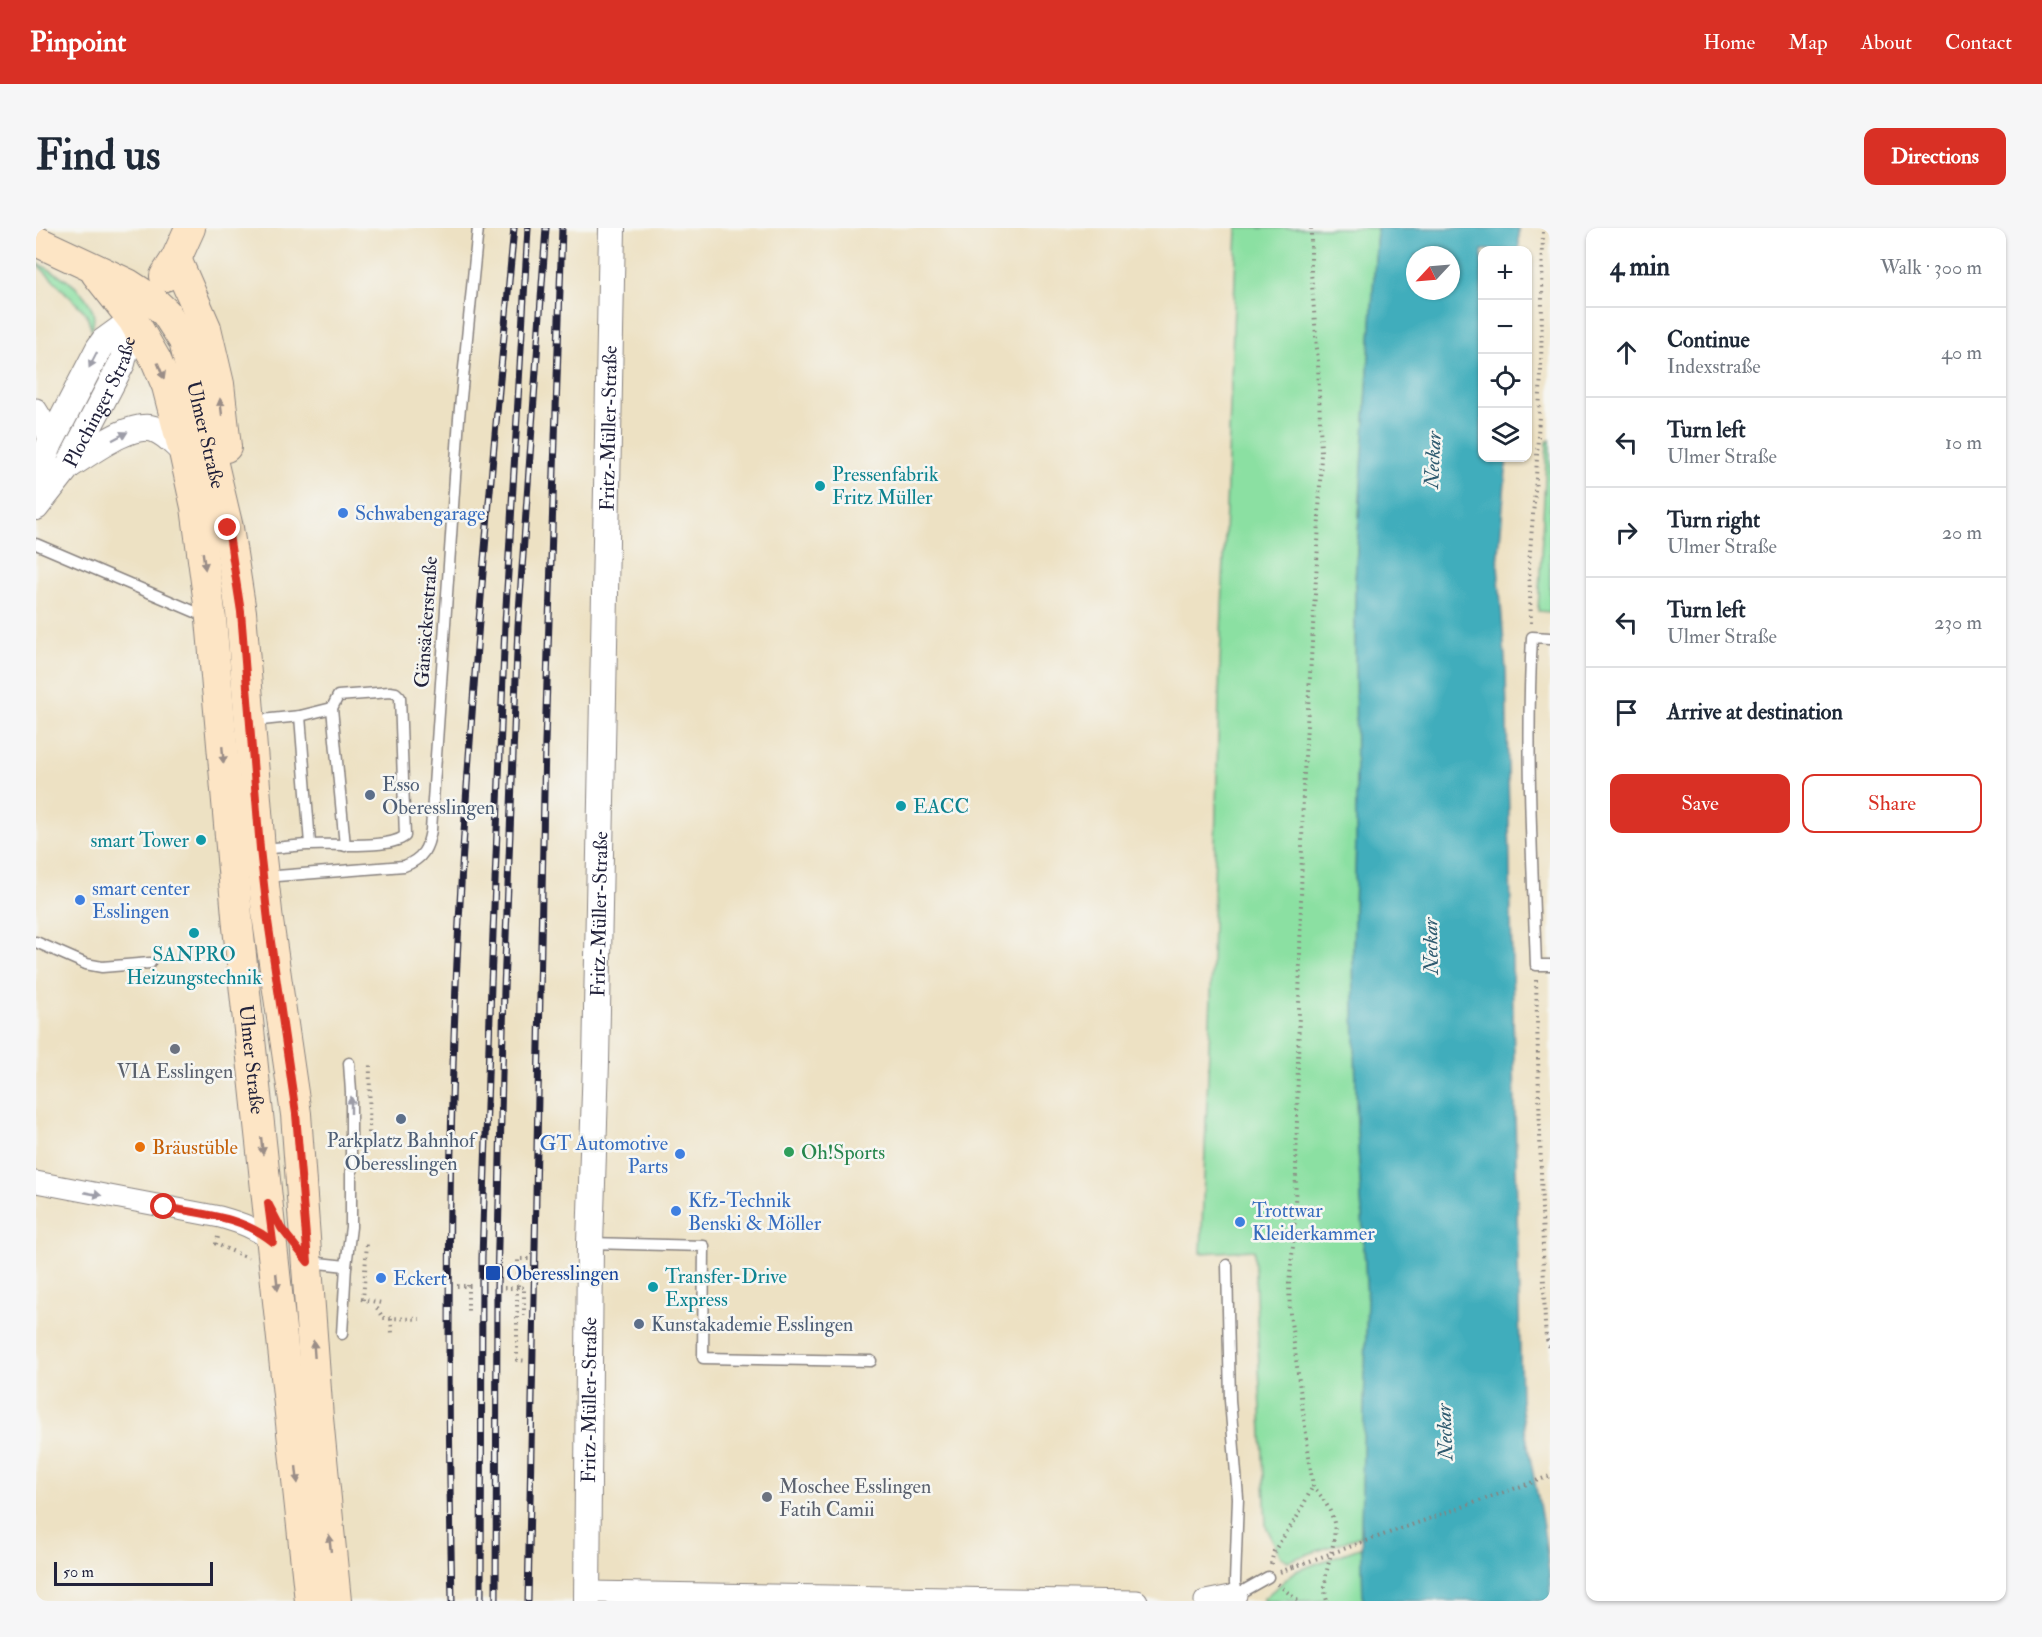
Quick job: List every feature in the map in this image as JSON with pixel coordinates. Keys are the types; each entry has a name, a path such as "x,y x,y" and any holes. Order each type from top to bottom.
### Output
{"main road":[{"name":"Plochinger Straße","path":"142,309 176,259 190,228"},
{"path":"36,241 90,267 105,283 142,309"},
{"path":"176,259 206,328 219,384 229,466 228,528"},
{"name":"Ulmer Straße","path":"310,1601 260,1250 268,1203 238,927 211,619 196,507 184,452 167,386 156,360 142,309 166,313 184,341 228,528 241,612 262,863 296,1114 318,1418 336,1601"},
{"name":"Ulmer Straße","path":"268,1203 281,1228 308,1262"}],"street":[{"name":"Fritz-Müller-Straße","path":"588,1596 590,1243 597,1039 612,228"},
{"name":"Plochinger Straße","path":"36,477 50,443 99,348 142,309"},
{"name":"Plochinger Straße","path":"36,507 69,465 122,363 142,309"},
{"path":"36,409 50,443"},
{"path":"69,465 119,435 143,427 153,428 163,433 184,452"},
{"path":"36,1182 229,1219 260,1231 260,1250"},
{"path":"588,1596 1137,1601"},
{"path":"1205,1601 1237,1598"}],"lane":[{"name":"Gänsäckerstraße","path":"262,863 404,866 421,857 427,846 431,830 459,418 478,228"},
{"path":"36,544 211,619"},
{"path":"1550,638 1532,637 1529,696 1536,965 1550,965"},
{"path":"262,863 310,844 345,846 396,841 405,836 401,703 396,693 338,696 332,708 345,846"},
{"path":"249,721 300,716 332,708"},
{"path":"300,716 310,844"},
{"path":"36,942 86,964 102,967 150,963"},
{"path":"342,1334 348,1241 351,1227 349,1063"},
{"path":"590,1243 704,1246 703,1358 871,1361"},
{"path":"308,1262 346,1266"},
{"path":"1227,1264 1230,1400 1238,1498 1237,1598"},
{"path":"1237,1598 1268,1577"}],"path":[{"path":"1311,228 1311,272 1318,362 1321,453 1318,545 1303,790 1296,1184 1289,1284 1290,1314 1313,1486 1327,1505 1334,1521 1335,1535 1324,1581 1327,1601"},
{"path":"1532,637 1529,564 1540,384 1543,228"},
{"path":"1536,965 1545,1325 1550,1348"},
{"path":"348,1241 367,1242"},
{"path":"220,1246 260,1250"},
{"path":"524,1316 524,1287 518,1287 518,1259 530,1259"},
{"path":"468,1285 468,1315"},
{"path":"457,1286 475,1286"},
{"path":"504,1288 529,1288"},
{"path":"517,1288 517,1360 528,1361"},
{"path":"377,1315 377,1305 384,1318 420,1319"},
{"path":"391,1319 392,1333"},
{"path":"1293,1567 1550,1476"},
{"path":"1298,1601 1268,1577 1274,1551 1297,1517 1313,1486"}],"green space":[{"path":"1237,228 1377,228 1355,582 1356,838 1353,956 1357,1130 1367,1297 1361,1536 1288,1561 1281,1557 1266,1526 1254,1250 1201,1253"},
{"path":"36,263 61,276 84,296 94,314 92,331 86,313"},
{"path":"1550,440 1550,612 1538,611 1547,442"},
{"path":"1362,1547 1363,1601 1264,1601 1264,1598 1296,1571"}],"water":[{"name":"Neckar","path":"1377,228 1519,228 1519,246 1478,246 1478,462 1507,462 1498,565 1506,671 1521,1402 1547,1551 1550,1601 1363,1601 1361,1526 1367,1297 1357,1130 1353,956 1356,838 1355,582"}],"railway":[{"path":"452,1601 449,1252 456,990 477,649 514,228"},
{"path":"481,1601 482,1258 491,985 505,624 528,228"},
{"path":"496,1601 497,1286 504,989 518,626 546,228"},
{"path":"528,1601 545,742 562,228"}],"place":[{"name":"Pressenfabrik Fritz Müller","path":"820,486"},
{"name":"Schwabengarage","path":"343,513"},
{"name":"Esso Oberesslingen","path":"370,795"},
{"name":"EACC","path":"901,806"},
{"name":"smart Tower","path":"201,840"},
{"name":"smart center Esslingen","path":"80,900"},
{"name":"SANPRO Heizungstechnik","path":"194,933"},
{"name":"VIA Esslingen","path":"175,1049"},
{"name":"Parkplatz Bahnhof Oberesslingen","path":"401,1119"},
{"name":"Bräustüble","path":"140,1147"},
{"name":"Oh!Sports","path":"789,1152"},
{"name":"GT Automotive Parts","path":"680,1154"},
{"name":"Kfz-Technik Benski & Möller","path":"676,1211"},
{"name":"Trottwar Kleiderkammer","path":"1240,1222"},
{"name":"Oberesslingen","path":"493,1273"},
{"name":"Eckert","path":"381,1278"},
{"name":"Transfer-Drive Express","path":"653,1287"},
{"name":"Kunstakademie Esslingen","path":"639,1324"},
{"name":"Moschee Esslingen Fatih Camii","path":"767,1497"}],"route":[{"path":"164,1207 245,1224 260,1231 273,1242 268,1203 281,1228 308,1262 296,1114 268,921 241,612 228,528"}]}
